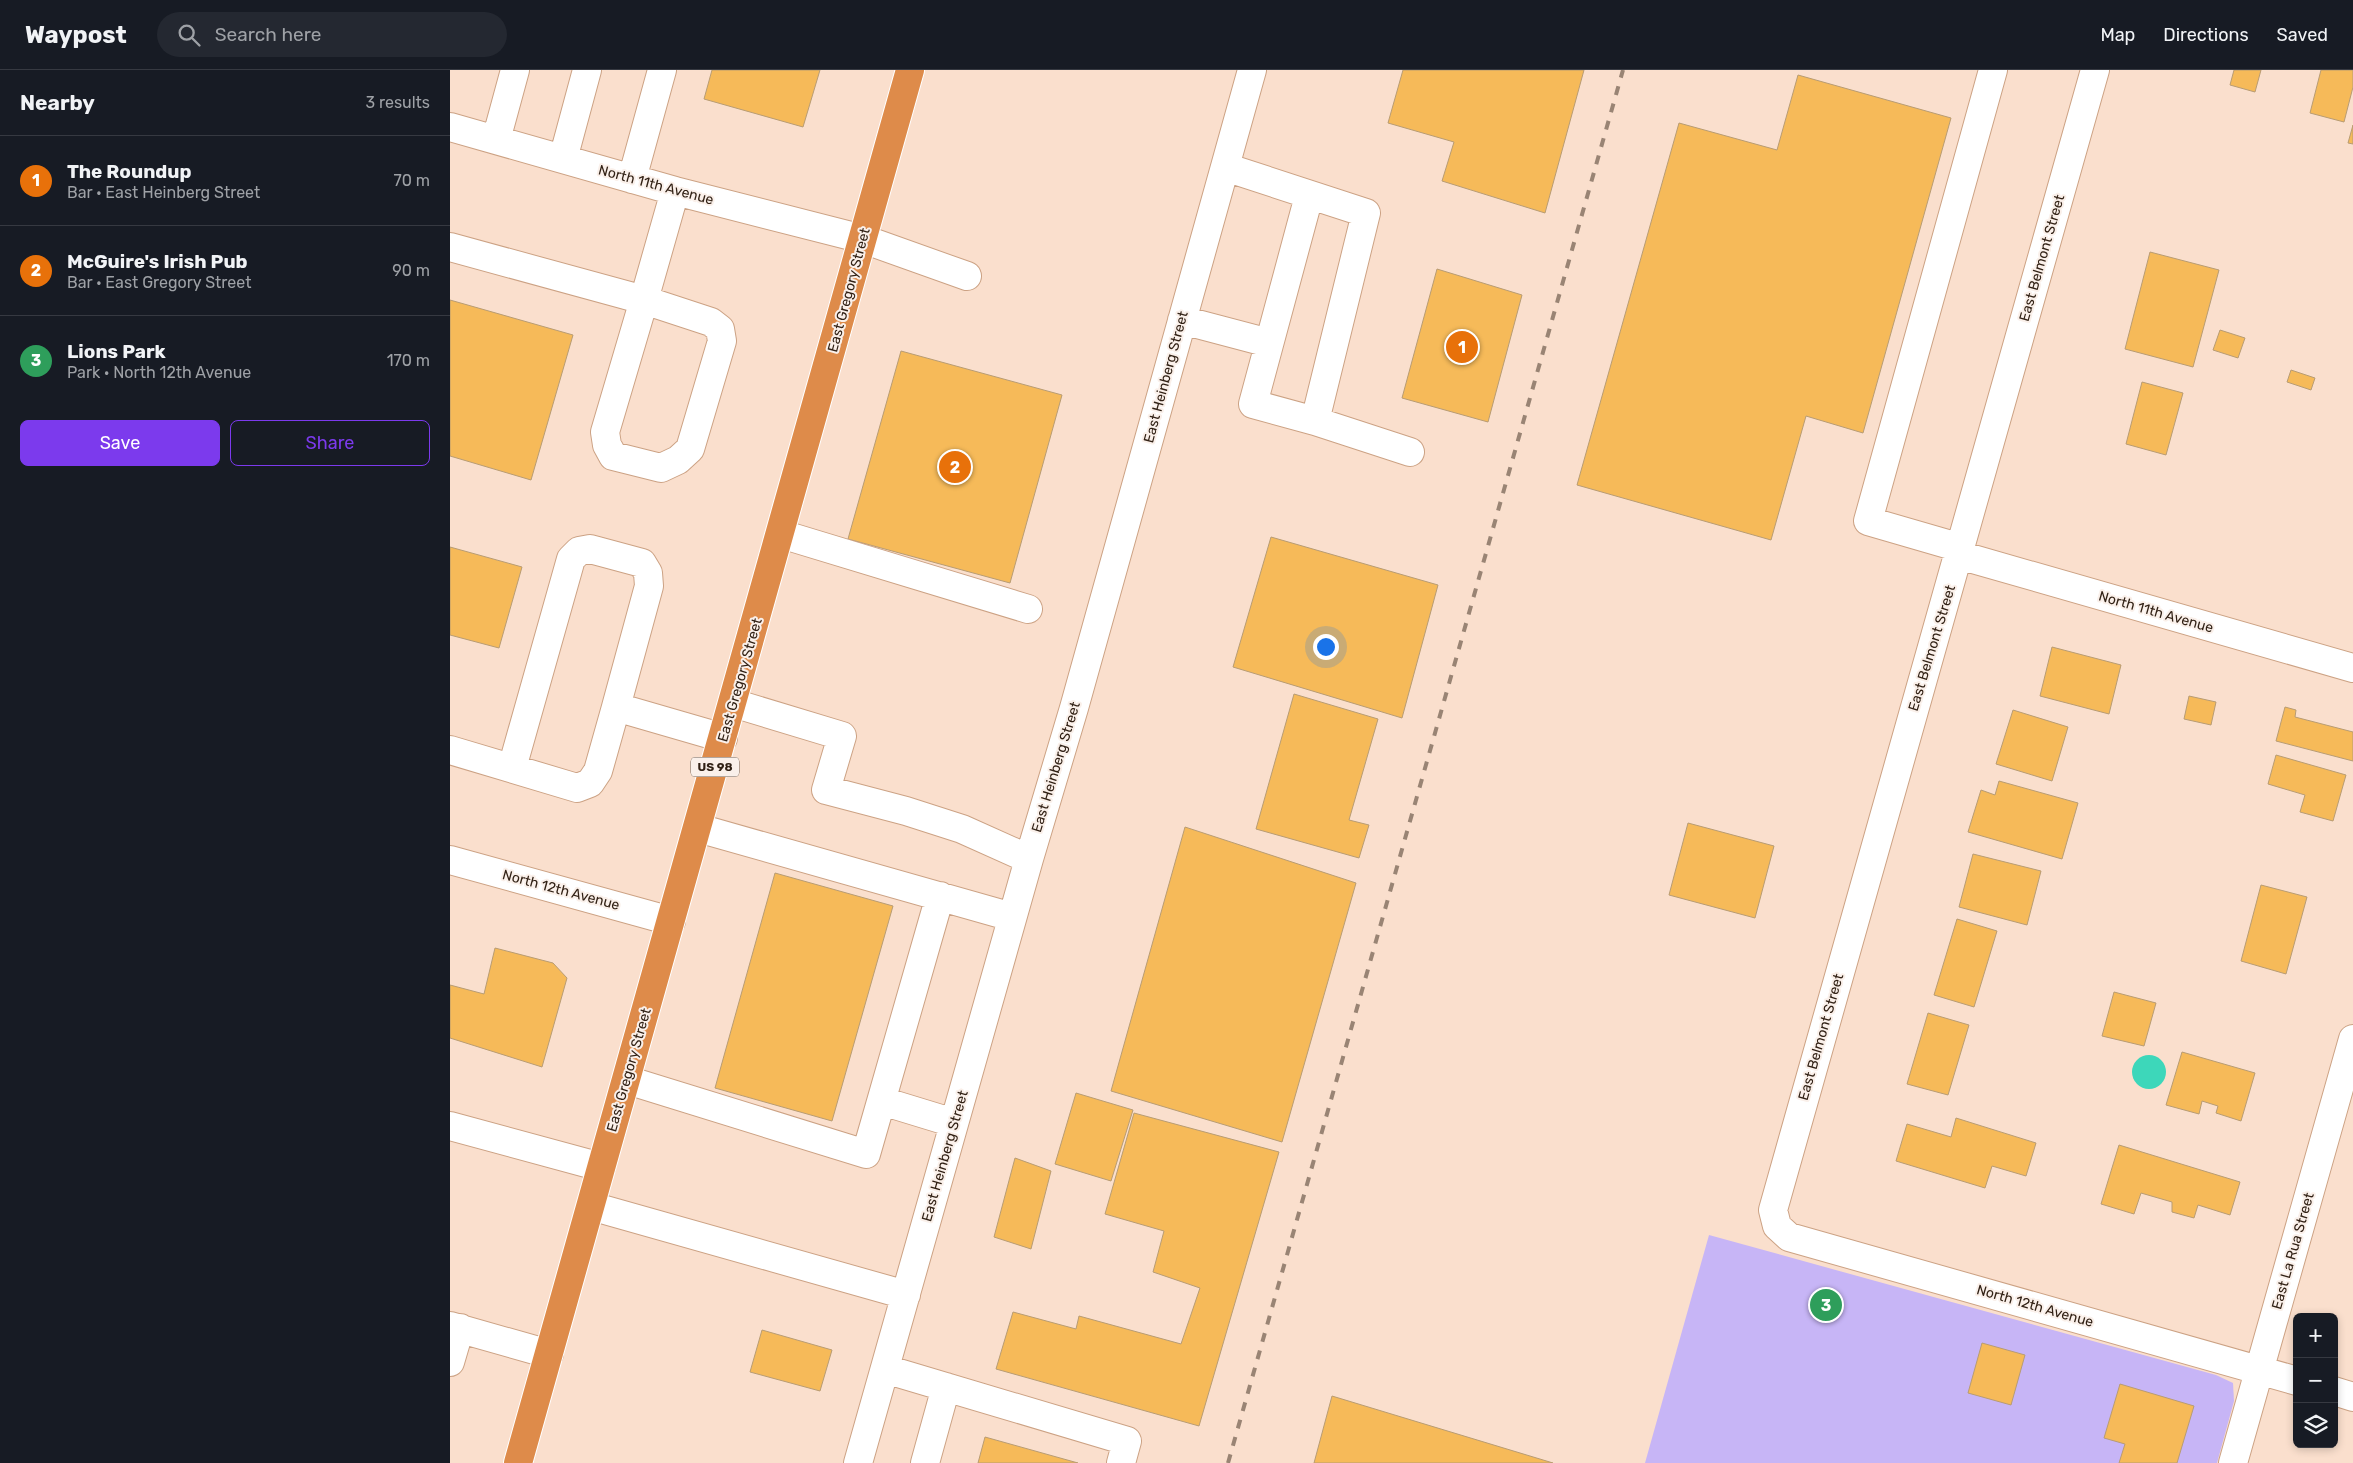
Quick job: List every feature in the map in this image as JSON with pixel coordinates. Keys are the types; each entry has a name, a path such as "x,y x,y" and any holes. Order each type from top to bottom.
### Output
{"highway":[{"name":"East Gregory Street","path":"518,1463 781,534 910,70"}],"street":[{"path":"496,140 515,70"},
{"path":"563,159 587,70"},
{"path":"632,179 662,70"},
{"name":"East Heinberg Street","path":"858,1463 1028,859 1074,708 1252,70"},
{"name":"North 11th Avenue","path":"1993,70 1868,521 1960,552 2353,668"},
{"name":"East Belmont Street","path":"1777,1226 1773,1210 2095,70"},
{"name":"North 11th Avenue","path":"450,127 675,191 863,239 967,276"},
{"path":"1225,167 1366,214 1315,422"},
{"path":"450,247 644,300 712,322 720,329 722,341 690,448 678,460 661,468 613,456 607,445 605,432 644,300 675,191"},
{"path":"1309,196 1253,404 1410,452"},
{"path":"1182,320 1269,342"},
{"path":"781,534 1028,609"},
{"path":"450,750 577,788 590,783 598,771 649,586 648,573 642,563 590,549 579,551 571,559 512,768"},
{"path":"733,703 842,736 826,790 962,830 1028,859"},
{"path":"616,707 723,738"},
{"path":"698,828 1012,916"},
{"name":"North 12th Avenue","path":"450,860 672,921"},
{"path":"627,1080 866,1154 940,896"},
{"name":"East La Rua Street","path":"2233,1463 2353,1039"},
{"path":"882,1101 954,1123"},
{"path":"450,1126 602,1167"},
{"path":"591,1206 906,1294"},
{"name":"North 12th Avenue","path":"1777,1226 1789,1237 2293,1380"},
{"path":"450,1362 455,1327 549,1354"},
{"path":"885,1369 1128,1441 1121,1463"},
{"path":"925,1463 946,1387"},
{"path":"2338,1392 2353,1397"}],"shaded area":[{"path":"1709,1235 2216,1375 2233,1383 2234,1401 2217,1463 1645,1463"}],"water":[{"path":"2149,1055 2156,1056 2161,1060 2165,1065 2165,1079 2161,1084 2156,1088 2149,1089 2142,1088 2137,1084 2133,1079 2132,1072 2133,1065 2137,1060 2142,1056"}],"building":[{"path":"712,70 820,70 803,127 704,99"},
{"path":"1403,70 1584,70 1545,213 1442,181 1454,142 1388,123"},
{"path":"2234,70 2261,70 2255,92 2230,85"},
{"path":"2321,70 2353,70 2353,87 2344,122 2310,113"},
{"path":"1798,75 1951,118 1863,433 1806,416 1771,540 1577,485 1679,123 1777,150"},
{"path":"2353,125 2353,144 2348,143"},
{"path":"2150,252 2219,270 2193,367 2125,349"},
{"path":"1437,269 1522,295 1488,422 1402,398"},
{"path":"450,300 573,335 531,480 450,456"},
{"path":"2220,330 2245,338 2238,358 2213,350"},
{"path":"901,351 1062,395 1010,583 848,539"},
{"path":"2291,370 2315,378 2311,390 2287,382"},
{"path":"2142,382 2183,393 2166,455 2126,444"},
{"path":"1271,537 1438,585 1402,718 1233,667"},
{"path":"450,547 522,567 499,648 450,635"},
{"path":"2052,647 2121,665 2109,714 2040,696"},
{"path":"1294,694 1378,719 1349,820 1369,825 1359,858 1256,829"},
{"path":"2189,696 2216,702 2211,725 2184,719"},
{"path":"2285,707 2296,710 2295,717 2353,732 2353,761 2276,741"},
{"path":"2013,710 2068,727 2052,781 1996,764"},
{"path":"2276,755 2346,775 2333,821 2300,812 2305,795 2268,784"},
{"path":"1999,781 2078,803 2062,859 1968,832 1981,790 1995,795"},
{"path":"1688,823 1774,846 1755,918 1669,895"},
{"path":"1185,827 1356,883 1282,1142 1111,1091"},
{"path":"1973,854 2041,871 2027,925 1959,907"},
{"path":"775,873 893,906 832,1121 715,1088"},
{"path":"2261,885 2307,897 2286,974 2241,961"},
{"path":"1957,919 1997,931 1974,1007 1934,995"},
{"path":"495,948 553,963 567,978 542,1067 450,1038 450,985 484,994"},
{"path":"2114,992 2156,1003 2144,1046 2102,1036"},
{"path":"1928,1013 1969,1025 1948,1095 1907,1084"},
{"path":"2182,1052 2255,1073 2241,1121 2216,1113 2218,1106 2202,1101 2199,1114 2166,1105"},
{"path":"1076,1093 1133,1110 1111,1181 1055,1164"},
{"path":"1134,1113 1279,1152 1199,1426 996,1369 1013,1312 1076,1329 1079,1316 1181,1344 1200,1288 1153,1272 1164,1231 1105,1214"},
{"path":"1956,1118 2036,1143 2026,1176 1992,1166 1985,1188 1896,1161 1907,1124 1951,1137"},
{"path":"2119,1145 2240,1182 2230,1215 2198,1205 2194,1218 2172,1212 2172,1202 2141,1193 2134,1214 2101,1204"},
{"path":"1015,1158 1051,1171 1031,1249 994,1237"},
{"path":"762,1330 832,1350 820,1391 750,1372"},
{"path":"1982,1343 2025,1355 2011,1405 1968,1393"},
{"path":"2120,1384 2194,1406 2177,1463 2119,1463 2125,1444 2104,1438"},
{"path":"1332,1396 1553,1463 1314,1463"},
{"path":"985,1437 1078,1463 978,1463"}],"railway":[{"path":"1228,1463 1623,70"}],"place":[{"name":"The Roundup","path":"1462,347"},
{"name":"McGuire's Irish Pub","path":"955,467"},
{"name":"Lions Park","path":"1826,1305"}]}
